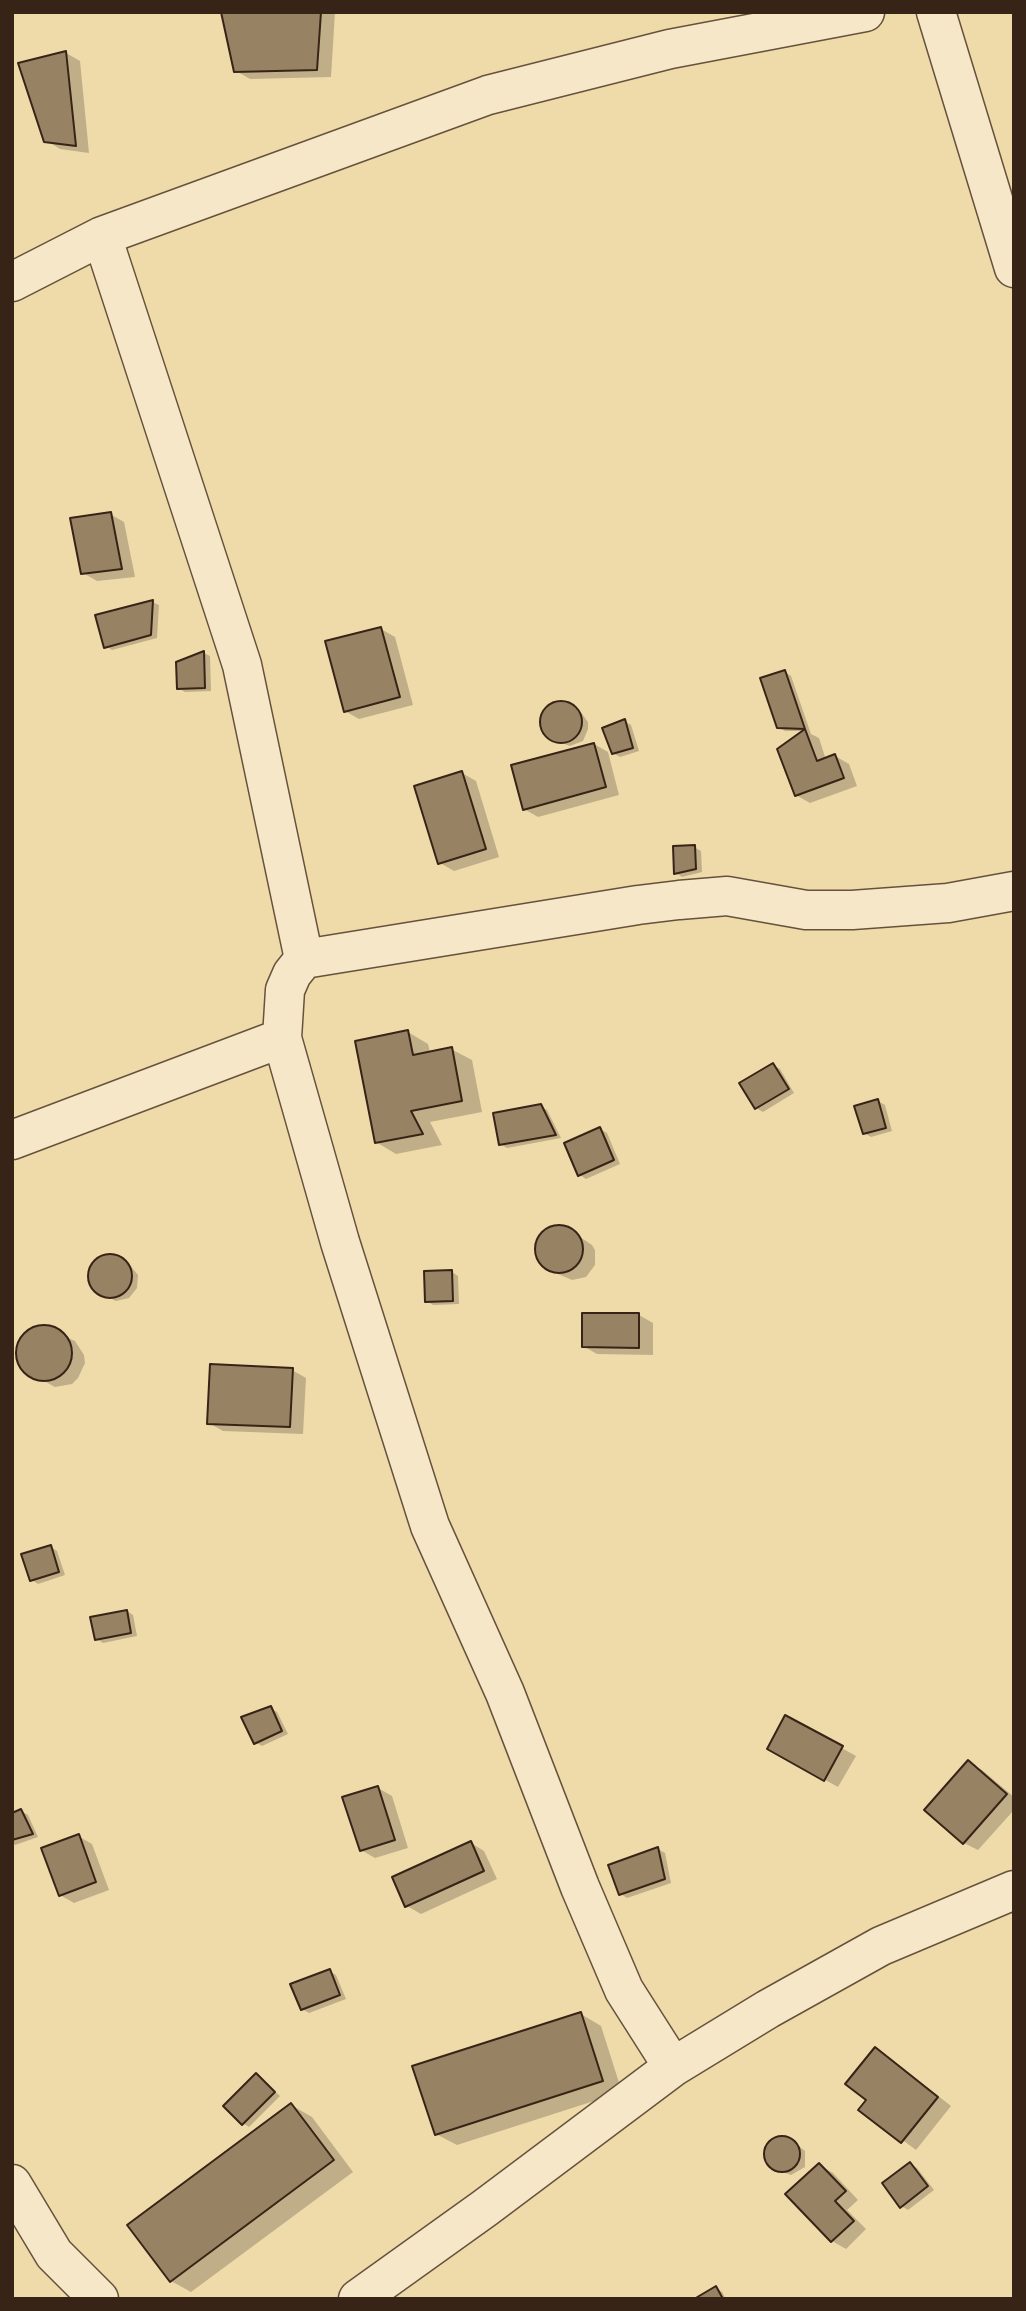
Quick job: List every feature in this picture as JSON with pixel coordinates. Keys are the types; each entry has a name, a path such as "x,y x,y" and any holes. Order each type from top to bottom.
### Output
{"street":[{"path":"12,282 102,236 488,95 670,49 719,26 865,12"},
{"path":"936,12 1014,268"},
{"path":"102,236 242,665 303,959"},
{"path":"673,2067 624,1990 580,1887 505,1693 430,1526 340,1242 282,1038 285,990 303,959 638,905 727,896 806,910 852,910 948,903 1014,891"},
{"path":"12,1140 282,1038"},
{"path":"375,2294 673,2067 881,1945 1014,1890"},
{"path":"12,2184 54,2254 99,2299"}],"building":[{"path":"221,12 321,12 317,70 234,72"},
{"path":"66,51 76,146 44,142 18,63"},
{"path":"111,512 122,569 81,574 70,518"},
{"path":"153,600 151,635 104,648 95,615"},
{"path":"381,627 400,697 344,712 325,641"},
{"path":"204,651 205,688 177,689 176,662"},
{"path":"785,670 805,729 777,728 760,678"},
{"path":"561,701 576,707 582,722 576,737 561,743 546,737 540,722 546,707"},
{"path":"625,719 633,748 612,754 602,728"},
{"path":"805,729 817,761 835,754 844,778 795,796 777,749"},
{"path":"594,743 606,787 523,810 511,765"},
{"path":"462,771 486,849 438,864 414,786"},
{"path":"695,845 696,869 674,874 673,846"},
{"path":"408,1030 413,1055 452,1047 462,1101 411,1111 423,1134 375,1143 355,1041"},
{"path":"773,1063 789,1089 755,1109 739,1083"},
{"path":"878,1099 886,1128 863,1134 854,1106"},
{"path":"541,1104 556,1135 499,1145 493,1113"},
{"path":"600,1127 614,1160 578,1176 564,1143"},
{"path":"559,1225 576,1232 583,1249 576,1266 559,1273 542,1266 535,1249 542,1232"},
{"path":"110,1254 126,1260 132,1276 126,1292 110,1298 94,1292 88,1276 94,1260"},
{"path":"452,1270 453,1301 425,1302 424,1271"},
{"path":"582,1313 639,1313 639,1348 582,1347"},
{"path":"44,1325 59,1330 67,1338 72,1353 67,1368 59,1376 44,1381 29,1376 21,1368 16,1353 21,1338 29,1330"},
{"path":"210,1364 293,1368 290,1427 207,1424"},
{"path":"51,1545 59,1572 30,1581 21,1554"},
{"path":"127,1610 131,1633 95,1640 90,1617"},
{"path":"271,1706 282,1731 254,1744 241,1717"},
{"path":"785,1715 843,1746 824,1781 767,1749"},
{"path":"968,1760 1007,1794 963,1844 924,1810"},
{"path":"378,1786 395,1840 360,1851 342,1797"},
{"path":"21,1809 33,1834 12,1840 12,1813"},
{"path":"79,1834 96,1882 59,1896 41,1848"},
{"path":"471,1841 484,1871 405,1907 392,1877"},
{"path":"658,1847 665,1879 619,1895 608,1865"},
{"path":"330,1969 340,1995 301,2010 290,1984"},
{"path":"581,2012 603,2081 435,2135 412,2066"},
{"path":"875,2047 938,2097 901,2143 858,2110 866,2100 845,2084"},
{"path":"256,2073 275,2092 242,2125 223,2106"},
{"path":"291,2103 334,2160 170,2282 127,2225"},
{"path":"782,2136 795,2141 800,2154 795,2167 782,2172 769,2167 764,2154 769,2141"},
{"path":"910,2162 928,2186 900,2208 882,2183"},
{"path":"819,2163 846,2191 835,2201 854,2221 831,2242 785,2194"},
{"path":"716,2286 723,2299 694,2299"}]}
